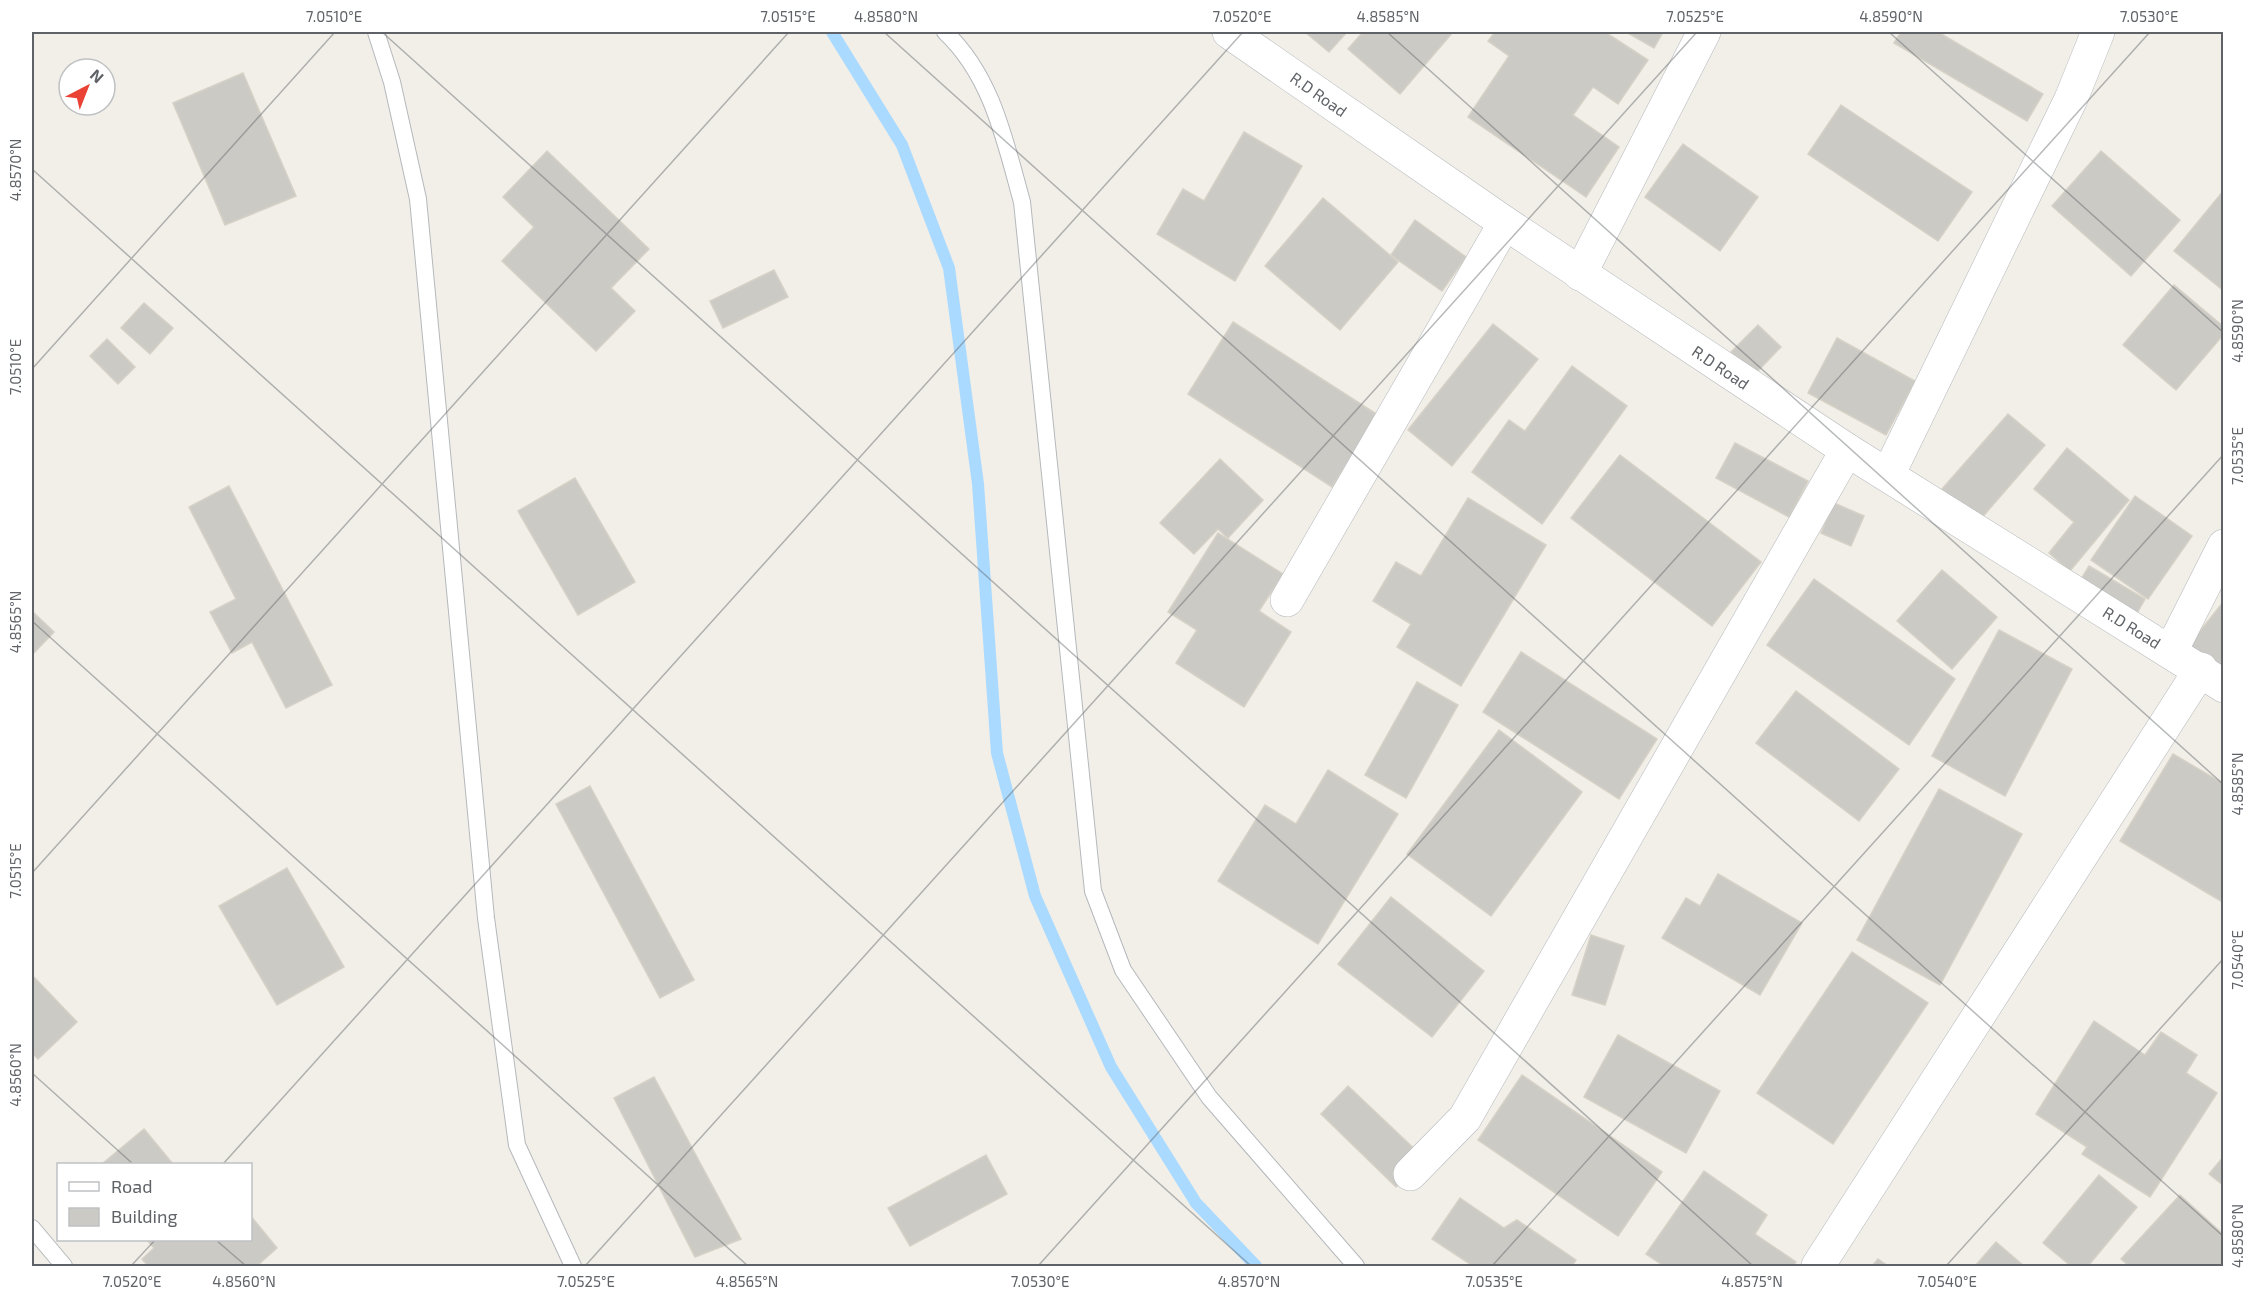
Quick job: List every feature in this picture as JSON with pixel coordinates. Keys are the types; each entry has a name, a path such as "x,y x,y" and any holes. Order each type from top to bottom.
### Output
{"street":[{"name":"R.D Road","path":"1229,32 1580,274 1847,450 2212,678"},
{"path":"1580,274 1704,32"},
{"path":"1888,476 2071,99 2098,32"},
{"path":"1287,600 1505,223"},
{"path":"1410,1174 1465,1118 1847,450"},
{"path":"2171,651 2223,546"},
{"path":"1818,1266 2212,678"}],"lane":[{"path":"376,32 392,82 418,199 486,918 517,1145 573,1266"},
{"path":"945,32 963,49 995,106 1022,201 1093,891 1123,970 1209,1097 1356,1266"},
{"path":"32,1228 64,1266"}],"building":[{"path":"1305,32 1347,32 1329,52"},
{"path":"1363,32 1453,32 1400,94 1348,49"},
{"path":"1495,32 1605,32 1648,60 1618,104 1593,87 1573,115 1619,147 1586,197 1468,117 1509,56 1488,41"},
{"path":"1626,32 1663,32 1654,48"},
{"path":"1901,32 1938,32 2043,94 2027,121 1894,43"},
{"path":"243,73 296,196 225,225 173,103"},
{"path":"1841,105 1972,192 1938,241 1808,154"},
{"path":"1244,132 1302,166 1235,281 1157,234 1183,189 1204,201"},
{"path":"1683,144 1758,197 1720,251 1645,197"},
{"path":"547,151 649,249 611,288 635,311 596,351 502,261 534,227 503,197"},
{"path":"2101,151 2180,220 2131,276 2052,206"},
{"path":"2224,190 2224,291 2174,251"},
{"path":"1323,198 1398,262 1340,330 1265,266"},
{"path":"1415,220 1466,257 1442,291 1391,255"},
{"path":"774,270 788,297 723,328 710,301"},
{"path":"2174,285 2224,327 2224,334 2176,390 2123,345"},
{"path":"144,303 173,328 150,354 121,328"},
{"path":"1233,322 1378,415 1332,487 1188,394"},
{"path":"1493,324 1538,359 1452,466 1408,430"},
{"path":"1758,325 1781,347 1755,374 1731,352"},
{"path":"1837,338 1915,381 1886,435 1808,393"},
{"path":"107,339 135,367 118,384 90,356"},
{"path":"1572,366 1627,406 1542,524 1472,472 1509,420 1525,431"},
{"path":"2008,414 2045,445 1979,521 1942,489"},
{"path":"1735,443 1808,481 1789,517 1716,478"},
{"path":"2067,448 2129,500 2070,571 2049,553 2074,522 2034,489"},
{"path":"1620,455 1761,562 1712,626 1571,518"},
{"path":"1220,459 1263,500 1228,538 1218,529 1194,554 1160,523"},
{"path":"575,478 635,582 578,615 518,511"},
{"path":"229,486 332,685 286,708 252,642 232,653 210,612 236,599 189,507"},
{"path":"2135,496 2192,536 2148,599 2091,560"},
{"path":"1468,498 1546,545 1461,686 1397,647 1411,624 1373,601 1396,562 1421,576"},
{"path":"1834,503 1864,516 1851,546 1821,533"},
{"path":"1218,533 1283,574 1259,611 1291,632 1244,707 1176,663 1197,630 1168,612"},
{"path":"2089,566 2145,599 2132,622 2075,589"},
{"path":"1942,570 1997,617 1952,669 1897,621"},
{"path":"1814,579 1955,679 1909,745 1767,645"},
{"path":"2224,601 2224,662 2219,668 2189,645"},
{"path":"34,613 54,632 32,655 32,616"},
{"path":"1999,630 2072,669 2005,796 1932,756"},
{"path":"1521,652 1657,739 1619,799 1483,712"},
{"path":"1417,682 1458,705 1406,798 1365,775"},
{"path":"1796,691 1899,769 1859,821 1756,743"},
{"path":"1499,730 1582,792 1491,916 1407,854"},
{"path":"2173,754 2224,784 2224,903 2120,841"},
{"path":"1328,770 1398,814 1318,944 1218,881 1265,805 1296,824"},
{"path":"590,786 694,980 660,998 556,804"},
{"path":"1939,789 2022,834 1940,985 1857,940"},
{"path":"287,868 344,967 277,1005 219,906"},
{"path":"1718,874 1802,923 1760,995 1662,938 1686,898 1700,906"},
{"path":"1391,897 1484,971 1432,1037 1338,964"},
{"path":"1591,935 1624,946 1605,1005 1572,995"},
{"path":"1852,952 1928,1003 1833,1144 1757,1093"},
{"path":"32,975 77,1022 38,1059 32,1053"},
{"path":"2094,1021 2145,1055 2161,1032 2197,1055 2186,1073 2217,1093 2150,1197 2082,1154 2087,1147 2036,1114"},
{"path":"1618,1035 1720,1091 1686,1153 1584,1097"},
{"path":"1522,1075 1662,1172 1618,1236 1478,1140"},
{"path":"654,1077 741,1239 695,1257 614,1098"},
{"path":"1348,1086 1424,1158 1396,1187 1321,1114"},
{"path":"144,1129 172,1163 103,1163"},
{"path":"986,1155 1007,1194 910,1246 888,1208"},
{"path":"2224,1156 2224,1186 2209,1174"},
{"path":"1704,1171 1767,1215 1755,1234 1796,1262 1793,1266 1664,1266 1646,1254"},
{"path":"2099,1175 2137,1207 2088,1266 2071,1266 2043,1243"},
{"path":"2180,1195 2224,1235 2224,1262 2219,1266 2129,1266 2121,1259"},
{"path":"1460,1198 1504,1228 1517,1220 1576,1260 1572,1266 1473,1266 1432,1239"},
{"path":"252,1217 277,1248 259,1264 261,1266 148,1266 142,1259 154,1248 148,1241 252,1241"},
{"path":"1996,1242 2024,1266 1975,1266"},
{"path":"1878,1259 1888,1266 1872,1266"}],"waterway":[{"path":"832,32 902,145 949,268 978,484 997,753 1035,896 1111,1067 1196,1203 1256,1266"}]}
